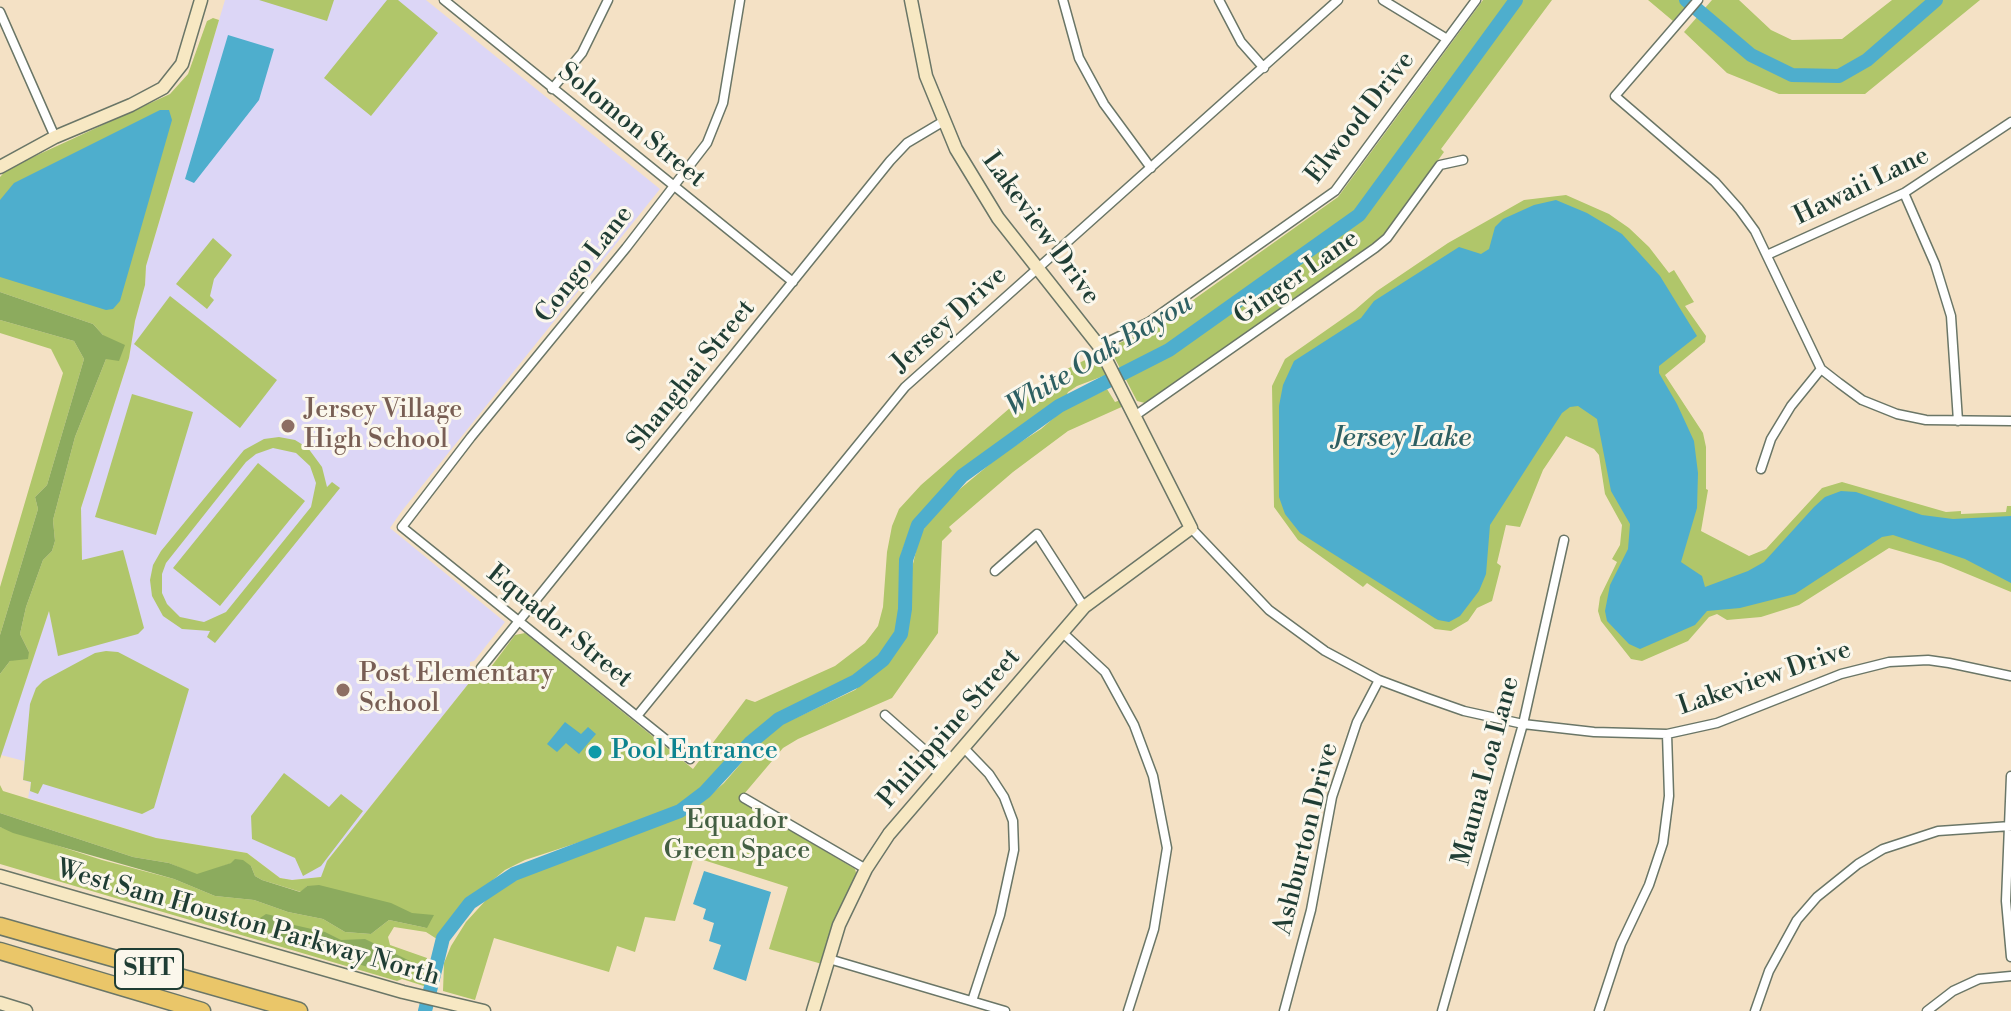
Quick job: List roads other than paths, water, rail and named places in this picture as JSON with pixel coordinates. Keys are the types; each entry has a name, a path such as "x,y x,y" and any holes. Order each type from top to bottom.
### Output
{"highway":[{"name":"SHT","path":"0,926 299,1011"},
{"name":"SHT","path":"0,951 202,1011"}],"street":[{"path":"0,167 55,137 163,88 182,64 201,0"},
{"name":"Solomon Street","path":"444,0 793,282"},
{"path":"552,89 582,53 608,0"},
{"name":"Congo Lane","path":"402,527 707,143 723,103 740,0"},
{"name":"Lakeview Drive","path":"911,0 926,76 956,149 982,195 1015,241 1099,346 1126,394 1191,528 1269,610 1325,651 1379,680 1464,711 1523,724 1594,732 1667,734 1717,723 1841,674 1889,662 1928,660 2011,676"},
{"path":"1063,0 1079,58 1104,104 1151,168"},
{"path":"1219,0 1241,42 1264,68"},
{"name":"Jersey Drive","path":"637,716 883,411 932,362 1338,0"},
{"path":"1383,0 1447,39"},
{"name":"Elwood Drive","path":"1099,346 1149,322 1335,191 1476,0"},
{"path":"1698,0 1615,96 1715,182 1755,231 1821,369 1862,400 1897,414 1926,420 2011,421"},
{"path":"0,12 55,137"},
{"name":"Shanghai Street","path":"481,668 907,143 944,121"},
{"name":"Hawaii Lane","path":"1767,255 1904,193 2011,122"},
{"name":"Ginger Lane","path":"1136,415 1375,248 1387,238 1440,165 1463,160"},
{"path":"1904,193 1935,264 1951,316 1958,421"},
{"path":"1761,469 1771,439 1791,406 1821,369"},
{"name":"Equador Street","path":"402,527 690,759"},
{"name":"Philippine Street","path":"813,1011 839,925 866,869 889,834 1084,607 1191,528"},
{"path":"995,571 1037,534 1084,607"},
{"name":"Mauna Loa Lane","path":"1442,1011 1523,724 1564,540"},
{"path":"1063,633 1105,672 1134,725 1153,776 1167,848 1154,929 1128,1011"},
{"name":"Ashburton Drive","path":"1284,1011 1311,910 1332,797 1357,722 1379,680"},
{"path":"885,715 945,768"},
{"path":"1599,1011 1621,944 1649,885 1663,843 1669,796 1667,734"},
{"path":"963,747 989,774 1004,797 1013,821 1014,850 1000,915 972,1001"},
{"path":"2011,776 2006,901 2011,957"},
{"path":"744,798 866,869"},
{"path":"1755,1011 1769,971 1797,920 1817,897 1858,864 1883,849 1938,831 2010,826"},
{"name":"West Sam Houston Parkway North","path":"0,876 403,992 484,1011"},
{"path":"829,959 1005,1011"},
{"path":"1927,1011 1953,991 1979,979 2011,976"},
{"path":"0,1003 26,1011"}],"water":[{"path":"228,35 274,49 259,100 194,183 185,179"},
{"path":"160,110 169,110 172,120 120,301 113,309 106,310 0,277 0,200 14,183"},
{"name":"Jersey Lake","path":"1556,200 1587,213 1622,234 1660,276 1697,336 1659,366 1659,373 1694,441 1698,473 1697,508 1681,562 1702,576 1705,587 1764,562 1814,507 1825,497 1841,491 1856,492 1922,515 1953,519 2011,516 2011,583 1965,559 1893,535 1882,537 1795,594 1740,608 1707,611 1695,625 1640,649 1629,644 1607,621 1605,611 1610,585 1628,549 1630,524 1611,491 1597,419 1578,406 1562,413 1490,525 1486,574 1479,591 1460,616 1449,622 1438,620 1300,533 1285,514 1279,497 1279,406 1283,385 1294,361 1361,318 1374,301 1459,247 1481,254 1489,249 1495,227 1503,219 1534,205"},
{"path":"565,722 581,734 588,727 596,734 579,754 566,743 557,752 547,744"},
{"path":"704,871 771,892 746,981 713,969 721,945 709,941 714,923 703,919 706,909 693,904"}],"waterway":[{"name":"White Oak Bayou","path":"425,1011 443,938 470,903 514,874 680,811 705,792 750,743 779,719 856,681 883,660 901,634 906,560 918,525 962,476 1059,406 1169,350 1359,215 1516,0"},
{"name":"White Oak Bayou","path":"1686,0 1751,55 1792,75 1839,76 1867,60 1936,0"}],"place":[{"name":"Jersey Village High School","path":"288,426"},
{"name":"Post Elementary School","path":"343,690"},
{"name":"Pool Entrance","path":"595,752"}],"park label":[{"name":"Equador Green Space","path":"737,837"}]}
